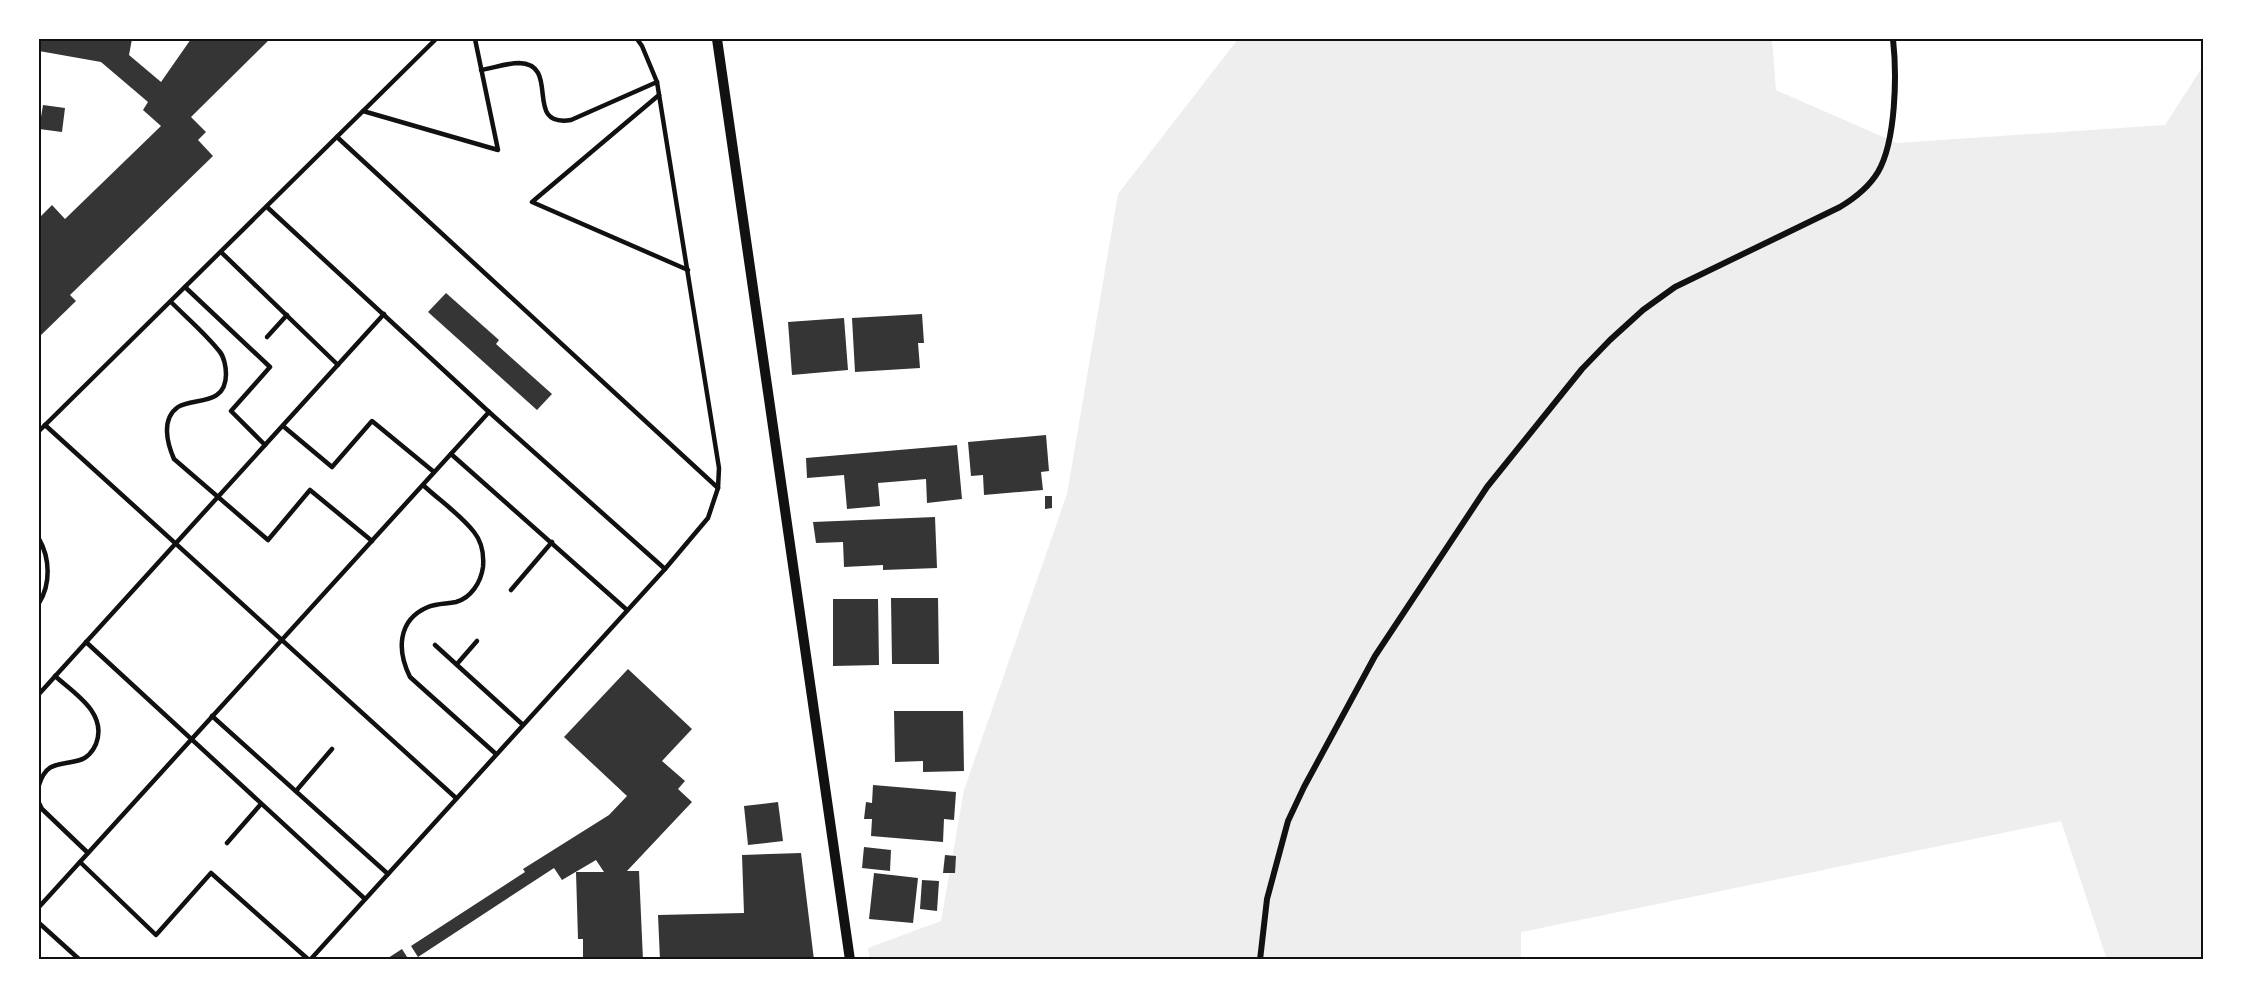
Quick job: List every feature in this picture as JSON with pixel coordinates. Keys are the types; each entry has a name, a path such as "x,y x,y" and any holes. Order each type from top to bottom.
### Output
{"street":[{"path":"717,39 849,960"},
{"path":"1260,960 1267,899 1288,821 1304,787 1375,656 1487,487 1582,369 1643,310 1675,287 1840,207 1854,199 1867,186 1878,171 1887,146 1893,116 1896,78 1893,39"}],"lane":[{"path":"39,431 436,39"},
{"path":"363,111 498,150 475,39"},
{"path":"80,862 156,935 211,873 309,960 665,569 708,518 718,488 719,468 657,82 637,39"},
{"path":"481,70 519,63 528,65 537,71 542,82 544,109 550,116 562,121 571,120 657,82"},
{"path":"659,95 532,202 688,270"},
{"path":"337,137 718,488"},
{"path":"267,207 489,412 665,569"},
{"path":"221,252 338,365"},
{"path":"185,287 270,367 231,411 265,445"},
{"path":"171,302 221,353 226,366 226,377 216,395 198,403 188,403 178,407 170,416 167,431 168,446 174,459 268,540 310,490 372,541"},
{"path":"39,694 384,314"},
{"path":"267,338 287,315"},
{"path":"39,907 489,412"},
{"path":"282,426 332,467 372,421 434,472"},
{"path":"45,425 456,798"},
{"path":"451,454 627,610"},
{"path":"423,485 474,531 480,542 483,564 478,584 469,594 457,602 428,607 414,616 407,624 401,653 403,664 410,677 496,754"},
{"path":"39,539 47,553 49,565 39,603"},
{"path":"510,590 552,542"},
{"path":"457,664 477,641"},
{"path":"86,642 365,899"},
{"path":"435,645 522,724"},
{"path":"39,785 46,771 55,765 79,760 88,755 96,744 98,732 96,718 90,707 55,676"},
{"path":"212,716 388,874"},
{"path":"296,791 332,749"},
{"path":"39,803 42,809 88,853"},
{"path":"227,843 261,804"},
{"path":"39,923 80,960"}],"shaded area":[{"path":"1238,39 1772,39 1776,90 1897,143 2165,125 2203,66 2203,960 2107,960 2061,821 1521,932 1521,960 870,960 868,948 941,921 964,790 1067,494 1118,194"}],"building":[{"path":"39,39 132,39 129,55 161,82 191,39 270,39 191,117 206,132 198,140 213,156 70,295 76,301 39,337 39,218 52,205 65,219 161,126 143,110 148,102 101,62 39,51"},
{"path":"43,105 65,108 62,132 39,129"},
{"path":"446,293 499,340 496,344 552,394 537,410 428,312"},
{"path":"922,314 924,343 918,343 920,368 855,372 852,318"},
{"path":"844,318 848,370 792,375 788,322"},
{"path":"1046,435 1049,471 1041,472 1043,490 984,495 983,475 971,476 968,442"},
{"path":"957,445 962,499 927,503 926,479 878,483 880,506 847,509 844,475 807,478 806,458"},
{"path":"1045,496 1052,496 1052,508 1045,509"},
{"path":"935,517 937,568 883,570 883,565 844,567 843,542 816,543 813,522"},
{"path":"891,598 938,598 939,664 892,664"},
{"path":"833,599 878,599 879,665 833,666"},
{"path":"628,669 692,729 662,761 685,781 678,789 692,802 627,871 639,871 643,960 583,960 583,939 578,939 576,872 604,872 596,860 562,880 554,868 418,957 411,946 525,872 523,869 609,815 627,796 564,737"},
{"path":"894,711 963,711 964,771 923,772 923,761 895,762"},
{"path":"873,785 956,792 954,820 944,819 943,842 871,836 872,819 864,819 866,802 872,803"},
{"path":"778,802 783,841 748,845 744,806"},
{"path":"864,847 891,850 890,871 862,868"},
{"path":"801,853 814,960 660,960 658,915 744,913 742,855"},
{"path":"945,855 956,856 955,873 943,873"},
{"path":"874,873 918,878 913,923 869,919"},
{"path":"922,880 939,881 937,911 920,909"},
{"path":"402,949 409,960 385,960"}]}
